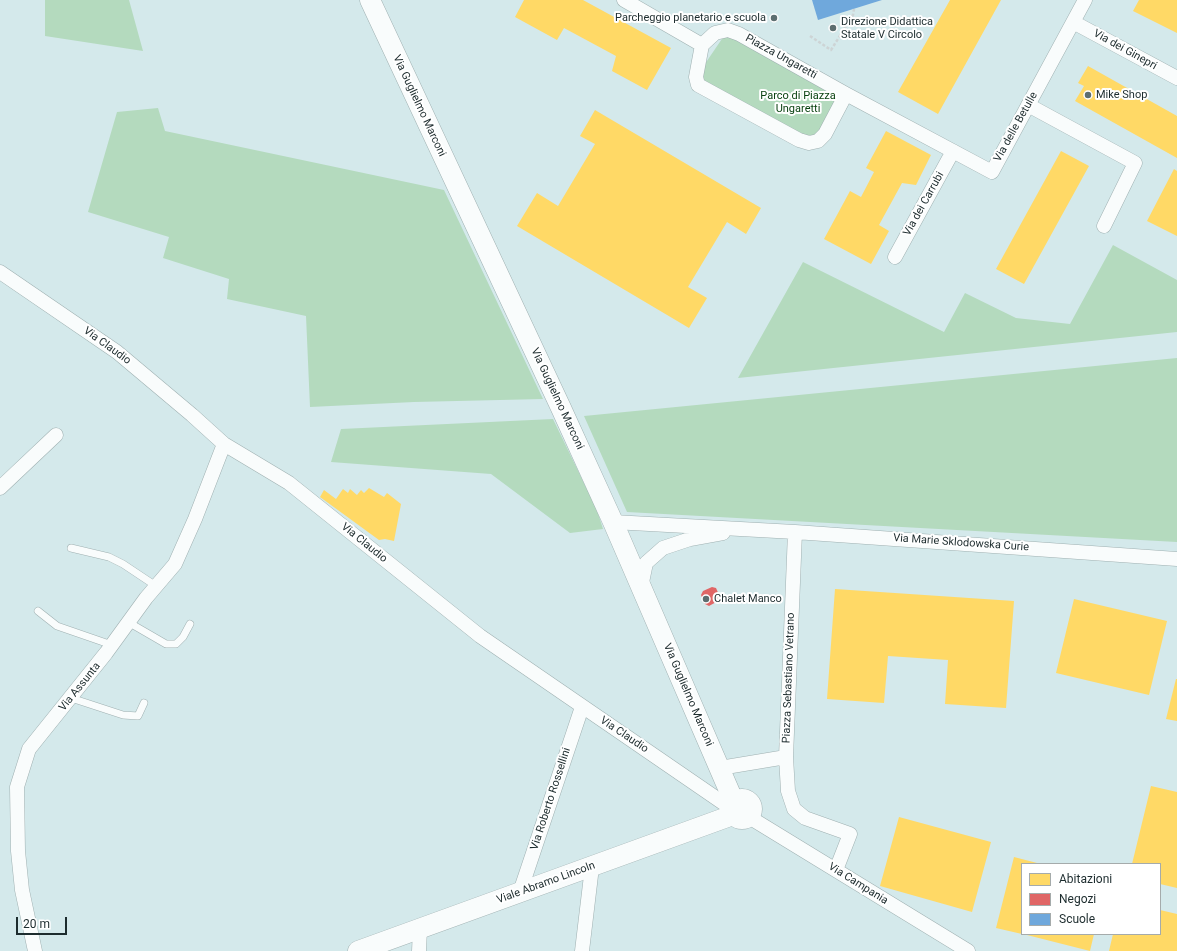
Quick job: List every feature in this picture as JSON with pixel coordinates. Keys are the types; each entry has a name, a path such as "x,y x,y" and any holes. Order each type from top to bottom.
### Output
{"street":[{"name":"Via Guglielmo Marconi","path":"370,0 562,408 720,768 737,811"},
{"path":"624,0 702,45 696,72 698,85 799,140 808,143 818,141 825,134 846,94"},
{"name":"Via delle Betulle","path":"846,94 992,172 1085,0"},
{"name":"Via dei Ginepri","path":"1074,22 1177,78"},
{"name":"Piazza Ungaretti","path":"702,45 715,33 728,30 739,34 846,94"},
{"path":"1028,105 1135,163 1104,226"},
{"name":"Via dei Carrubi","path":"896,257 953,151"},
{"name":"Via Claudio","path":"0,272 117,352 192,414 224,444 288,483 480,636 582,707 737,811"},
{"path":"0,488 56,435"},
{"name":"Via Assunta","path":"35,951 22,890 18,852 17,787 29,750 112,645 156,586 175,564 195,519 224,444"},
{"name":"Via Marie Sklodowska Curie","path":"613,522 795,532 1177,559"},
{"name":"Via Marie Sklodowska Curie","path":"641,587 646,563 663,548 690,539 745,529"},
{"name":"Piazza Sebastiano Vetrano","path":"720,768 786,757 795,532"},
{"name":"Via Roberto Rossellini","path":"520,892 582,707"},
{"path":"786,757 788,792 794,809 805,818 850,834 836,870"},
{"name":"Viale Abramo Lincoln","path":"358,951 592,867 737,811"},
{"name":"Via Campania","path":"737,811 968,951"},
{"path":"582,951 592,867"},
{"path":"419,951 420,929"}],"lane":[{"path":"71,548 109,557 124,564 156,586"},
{"path":"38,611 57,626 112,645"},
{"path":"128,622 166,644 176,644 183,637 190,624"},
{"path":"70,698 124,716 138,716 144,703"}],"path":[{"path":"810,36 831,50 853,15 854,9"}],"green space":[{"path":"45,0 129,0 143,51 45,36"},
{"name":"Parco di Piazza Ungaretti","path":"728,30 850,96 809,143 696,77"},
{"path":"158,108 165,131 444,190 543,399 414,402 310,407 306,316 227,299 229,279 163,258 169,237 88,212 117,112"},
{"path":"1113,245 1177,280 1177,332 738,378 803,262 944,332 965,293 1016,318 1070,324"},
{"path":"1177,358 1177,542 627,512 584,416"},
{"path":"553,419 597,510 603,529 570,533 491,474 331,462 341,429"}],"building: Abitazioni":[{"path":"524,0 583,0 671,48 647,90 612,71 616,56 564,28 557,40 515,17"},
{"path":"950,0 1001,0 938,114 898,92"},
{"path":"1139,0 1177,0 1177,33 1133,11"},
{"path":"1088,66 1177,116 1177,158 1075,101 1084,86 1078,83"},
{"path":"595,110 761,208 746,234 727,222 688,287 707,298 689,328 517,226 537,193 558,206 595,144 580,136"},
{"path":"886,131 931,155 916,185 902,183 879,225 889,231 871,264 824,239 850,191 861,197 874,172 866,168"},
{"path":"1061,151 1089,166 1024,284 996,269"},
{"path":"1174,169 1177,171 1177,236 1147,221"},
{"path":"369,488 384,497 387,493 401,504 394,541 385,539 379,540 320,497 324,490 336,499 343,489 348,493 350,489 357,495 361,490 364,493"},
{"path":"835,589 1014,601 1006,708 945,704 948,660 888,656 884,703 827,699"},
{"path":"1074,599 1167,621 1149,695 1056,673"},
{"path":"1177,679 1177,721 1166,719"},
{"path":"1151,786 1177,792 1177,888 1161,884 1161,863 1132,863"},
{"path":"899,817 991,842 972,912 880,886"},
{"path":"1014,857 1037,863 1021,863 1021,934 996,928"},
{"path":"1161,910 1177,914 1177,951 1109,951 1113,935 1161,935"},
{"path":"1027,935 1094,935 1090,951"}],"building: Negozi":[{"path":"712,587 716,588 720,597 718,601 709,606 705,604 701,595 703,591"}],"building: Scuole":[{"path":"812,0 882,0 818,20"}],"place":[{"name":"Parcheggio planetario e scuola","path":"774,18"},
{"name":"Direzione Didattica Statale V Circolo","path":"833,28"},
{"name":"Mike Shop","path":"1088,95"},
{"name":"Chalet Manco","path":"706,599"}]}
